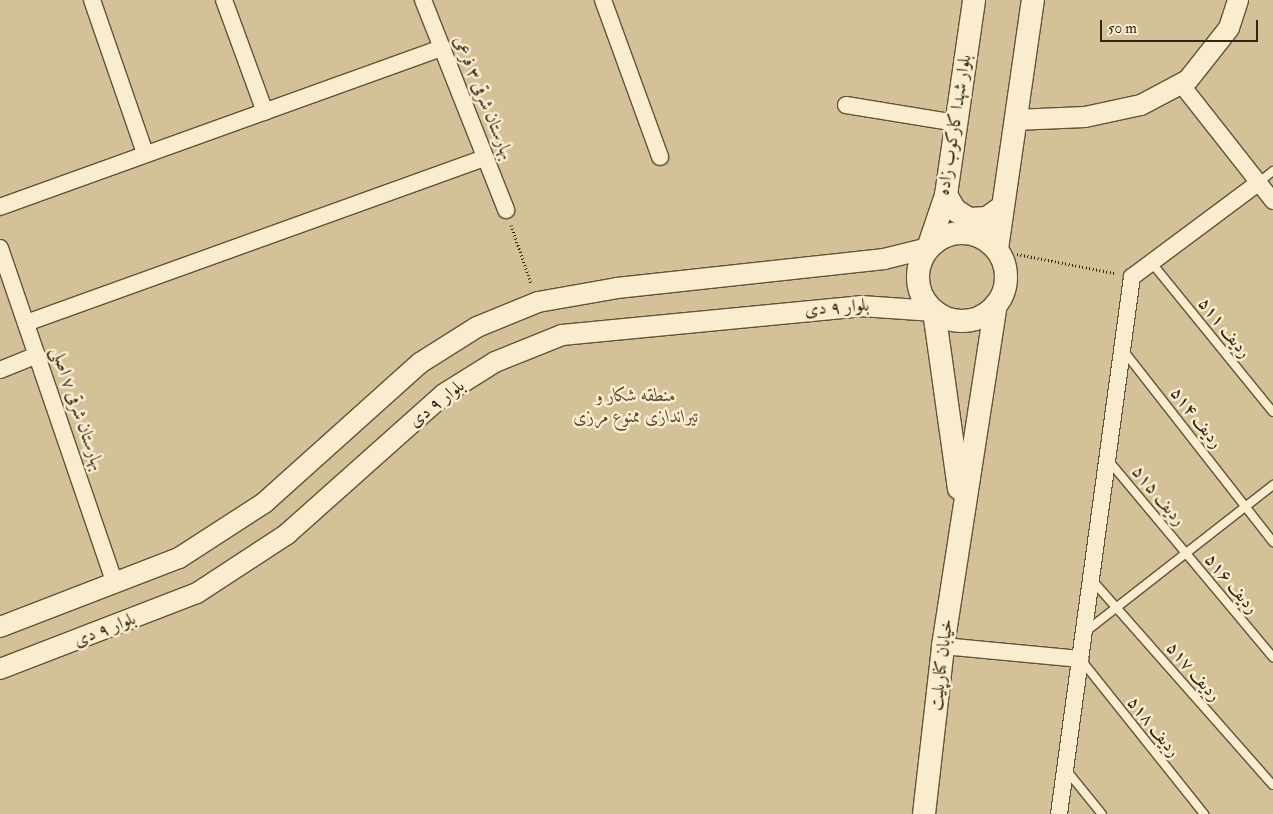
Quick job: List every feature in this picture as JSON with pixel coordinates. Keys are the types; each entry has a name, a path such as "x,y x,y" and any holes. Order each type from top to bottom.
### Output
{"main road":[{"name":"بلوار شهدا کارکوب زاده","path":"928,248 946,196 974,0"},
{"path":"997,249 975,234 962,232 937,239 928,248 918,281 934,311 960,321 986,314 996,305 1006,271 997,249 1002,207 1033,0"},
{"path":"946,196 955,210 969,219 988,218 1002,207"},
{"name":"خیابان کنارپلیت","path":"924,814 943,646 996,305"},
{"name":"خیابان کنارپلیت","path":"934,311 962,516"}],"street":[{"path":"92,0 145,153"},
{"path":"224,0 265,112"},
{"name":"بهارستان شرقی ۳ فرعی","path":"423,0 506,210"},
{"path":"603,0 660,157"},
{"path":"1014,120 1085,117 1141,106 1181,84 1229,28 1238,0"},
{"path":"0,207 145,153 442,48"},
{"path":"1181,84 1273,201"},
{"path":"846,105 956,123"},
{"path":"26,323 486,158"},
{"path":"1059,814 1132,277 1258,183"},
{"name":"بهارستان شرقی ۷ اصلی","path":"0,248 115,583"},
{"path":"0,628 179,558 264,503 420,362 478,327 538,302 617,288 884,259 928,248"},
{"name":"بلوار ۹ دی","path":"0,669 197,593 288,534 444,394 495,362 562,335 861,306 934,311"},
{"path":"0,370 37,355"},
{"path":"943,646 1080,658"}],"lane":[{"path":"1258,183 1273,171"},
{"name":"ردیف ۵۱۱","path":"1151,262 1273,412"},
{"name":"ردیف ۵۱۴","path":"1122,348 1273,542"},
{"name":"ردیف ۵۱۵","path":"1107,459 1186,553"},
{"path":"1083,633 1273,485"},
{"name":"ردیف ۵۱۶","path":"1186,553 1273,657"},
{"name":"ردیف ۵۱۷","path":"1091,578 1273,785"},
{"name":"ردیف ۵۱۸","path":"1080,658 1204,814"},
{"path":"1065,768 1102,814"}],"path":[{"path":"506,210 538,302"},
{"path":"997,249 1132,277"}],"green space":[{"name":"منطقه شکار و تیراندازی ممنوع مرزی","path":"0,0 1273,0 1273,814 0,814"}]}
